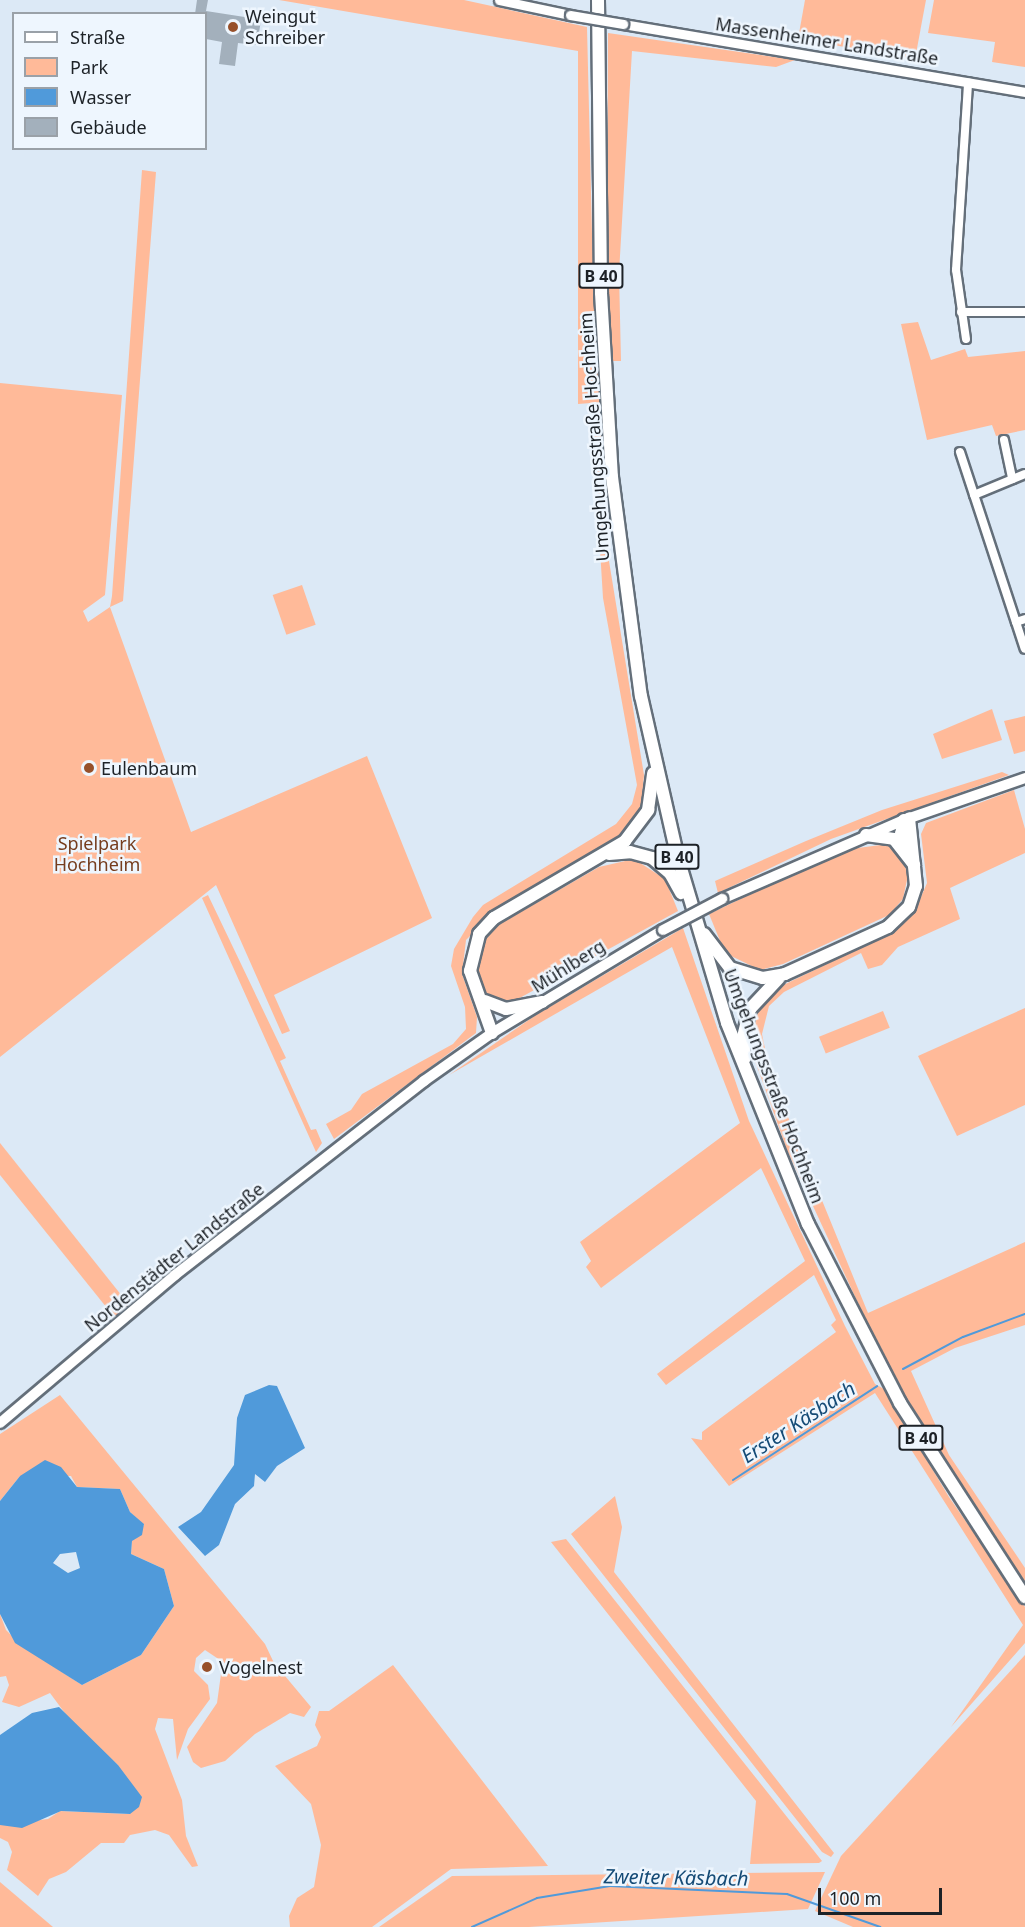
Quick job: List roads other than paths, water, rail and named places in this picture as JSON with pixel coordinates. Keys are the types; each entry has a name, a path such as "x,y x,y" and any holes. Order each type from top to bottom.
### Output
{"main road":[{"name":"Umgehungsstraße Hochheim","path":"598,0 606,400 622,572 654,760"},
{"name":"B 40","path":"654,760 696,926"},
{"path":"492,1033 474,988 470,955 483,928 626,841 642,822 650,798 654,760"},
{"name":"Mühlberg","path":"372,1121 492,1033 663,930 722,899 906,819 1025,778"},
{"path":"906,819 901,834 916,868"},
{"path":"747,1078 746,1018 761,993 785,974 894,923 912,900 916,868 906,819"},
{"path":"866,835 889,837 908,852"},
{"path":"600,858 630,852 659,862 675,879 696,926"},
{"path":"690,906 716,956 729,968 757,978 785,974"},
{"name":"Umgehungsstraße Hochheim","path":"696,926 747,1078 808,1224 877,1361 952,1489 1025,1597"},
{"path":"474,988 485,1001 494,1018 492,1033"},
{"path":"485,1001 506,1009 542,1002"},
{"name":"Nordenstädter Landstraße","path":"0,1423 175,1275 372,1121"}],"street":[{"name":"Massenheimer Landstraße","path":"499,0 570,15 1025,92"},
{"path":"966,339 956,270 968,82"},
{"path":"961,312 1025,312"},
{"path":"1004,440 1012,479"},
{"path":"960,452 1025,649"},
{"path":"974,495 1025,474"},
{"path":"1016,622 1025,619"}],"water":[{"path":"269,1385 277,1386 305,1448 277,1466 265,1482 255,1474 254,1486 235,1504 219,1545 205,1556 178,1527 201,1512 234,1465 237,1418 245,1395"},
{"path":"45,1460 61,1467 77,1487 120,1489 130,1512 144,1524 142,1535 132,1541 131,1554 164,1569 174,1606 141,1655 82,1685 15,1643 0,1614 0,1501 20,1476","holes":["76,1552 80,1568 68,1573 53,1563 60,1554"]},
{"path":"59,1707 118,1765 142,1797 139,1807 130,1814 61,1811 22,1828 0,1825 0,1735 32,1713"}],"waterway":[{"name":"Erster Käsbach","path":"903,1369 963,1337 1025,1314"},
{"name":"Erster Käsbach","path":"733,1480 877,1386"},
{"name":"Zweiter Käsbach","path":"472,1927 537,1898 610,1886 787,1894 880,1927"}],"place":[{"name":"Weingut Schreiber","path":"233,27"},
{"name":"Eulenbaum","path":"89,768"},
{"name":"Vogelnest","path":"207,1667"}],"park label":[{"name":"Spielpark Hochheim","path":"97,854"}]}
